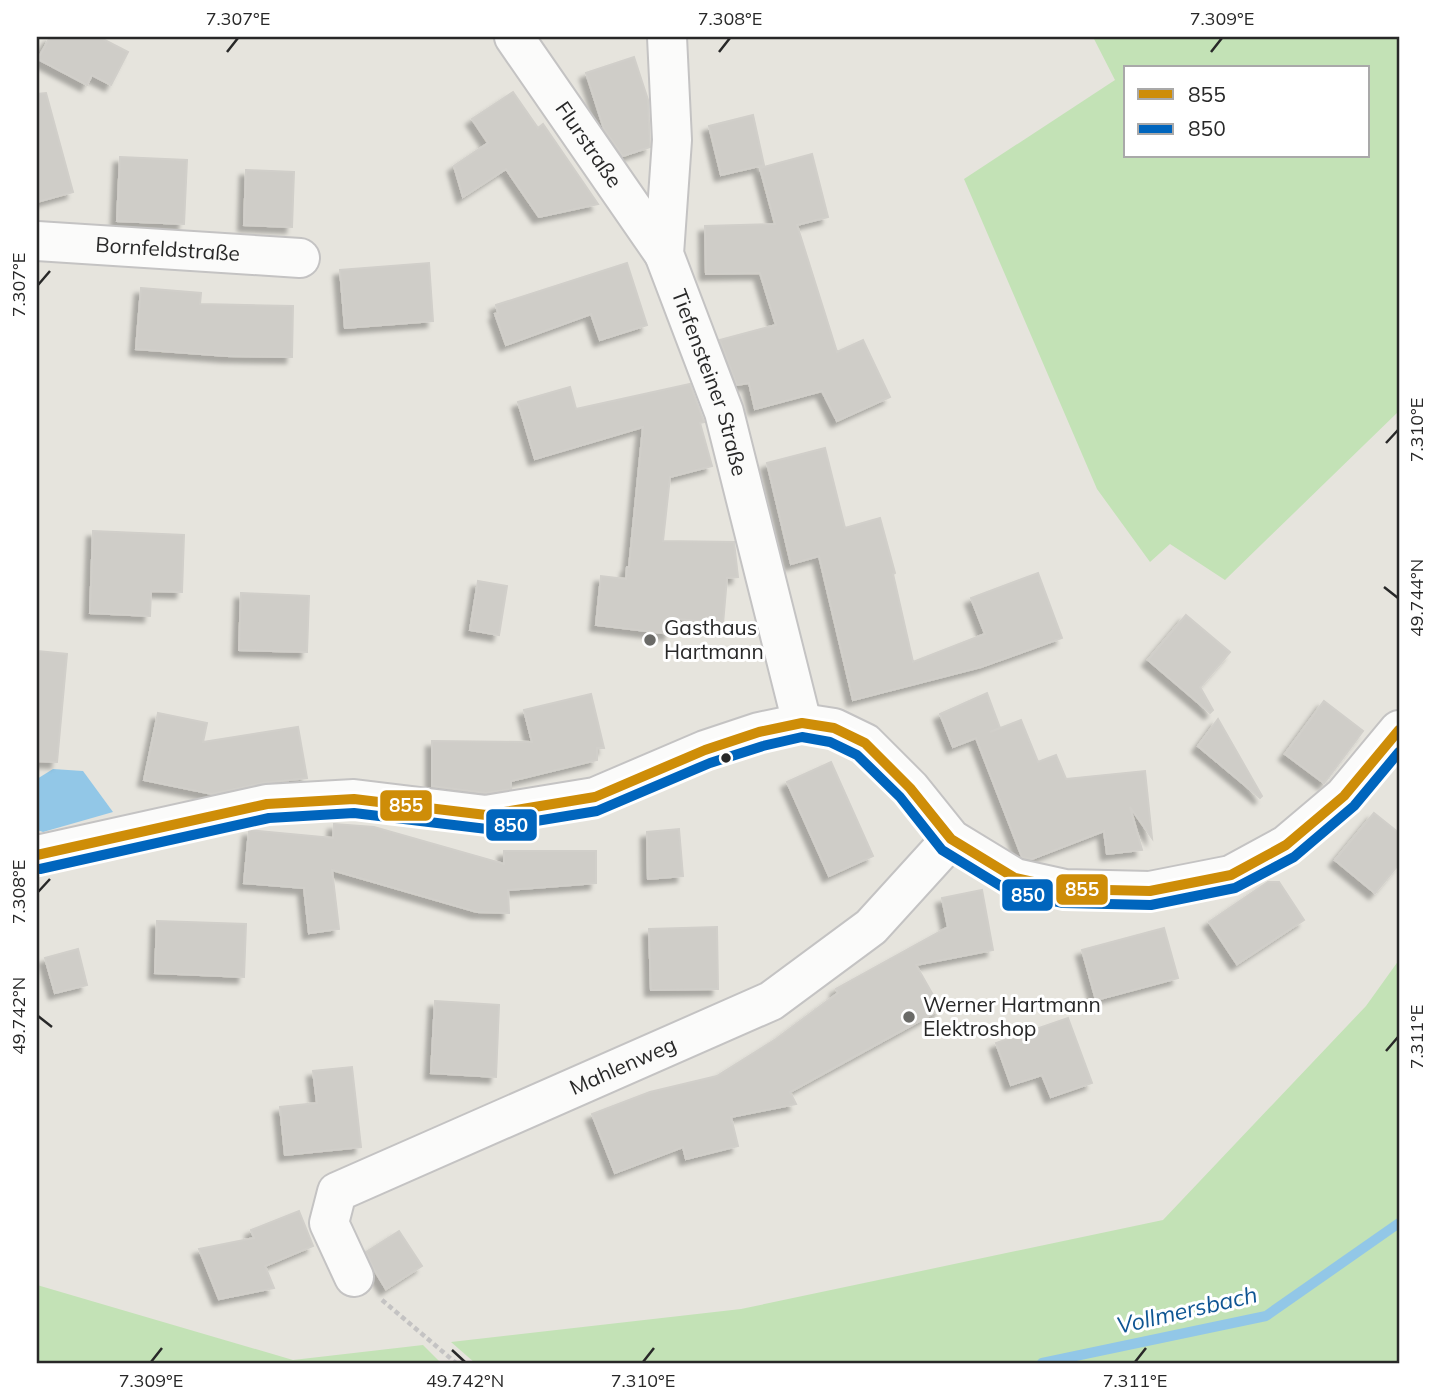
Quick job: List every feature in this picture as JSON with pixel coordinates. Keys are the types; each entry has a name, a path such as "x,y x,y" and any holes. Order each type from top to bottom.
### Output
{"street":[{"name":"Flurstraße","path":"514,37 664,254"},
{"name":"Tiefensteiner Straße","path":"667,37 673,141 664,254 724,412 802,723"},
{"name":"Bornfeldstraße","path":"37,241 300,258"},
{"path":"37,855 267,804 354,799 486,815 595,797 705,750 758,732 802,723 834,728 865,743 910,788 951,839 1015,878 1065,889 1150,891 1231,875 1286,845 1344,796 1399,730"},
{"name":"Mahlenweg","path":"354,1277 329,1223 337,1192 771,1001 871,927 951,839"}],"path":[{"path":"354,1277 456,1363"}],"green space":[{"path":"1093,37 1399,37 1399,411 1225,580 1170,544 1150,562 1097,489 964,179 1115,80"},
{"path":"1399,960 1399,1363 475,1363 451,1342 741,1309 1163,1220 1366,1006"},
{"path":"37,1285 293,1360 423,1345 441,1363 37,1363"}],"water":[{"path":"53,769 83,771 113,812 43,832 37,830 37,779"}],"building":[{"path":"50,37 99,37 128,52 111,85 92,75 87,85 38,59"},
{"path":"634,57 648,100 650,147 623,156 604,129 586,73"},
{"path":"513,92 538,128 543,124 598,204 539,217 506,169 463,197 454,166 488,143 472,119"},
{"path":"46,93 73,192 37,202 37,94"},
{"path":"753,115 764,165 721,175 709,126"},
{"path":"812,154 828,217 797,225 837,352 863,340 890,397 837,421 822,391 755,409 749,383 737,385 720,340 776,325 760,273 706,274 705,226 775,224 760,168"},
{"path":"120,157 187,160 184,224 117,221"},
{"path":"246,170 294,172 292,227 244,225"},
{"path":"429,263 433,321 345,328 340,270"},
{"path":"627,263 647,325 600,340 591,314 506,345 495,314 498,313 496,305"},
{"path":"141,288 201,293 200,304 293,306 292,357 227,356 136,349"},
{"path":"690,384 704,422 700,423 712,466 670,477 663,541 734,542 738,577 727,578 723,624 672,618 670,634 596,625 601,576 626,579 629,567 643,427 535,459 518,402 570,387 576,409"},
{"path":"825,448 845,528 880,518 895,573 893,574 913,662 985,634 971,598 1038,573 1062,638 981,667 853,700 819,556 791,564 767,463"},
{"path":"93,531 184,535 182,592 151,591 150,616 90,613"},
{"path":"478,581 507,586 499,635 470,630"},
{"path":"241,593 309,596 307,652 239,650"},
{"path":"1186,615 1230,652 1200,687 1213,710 1210,713 1148,660"},
{"path":"37,651 67,654 57,762 37,761"},
{"path":"987,693 1000,728 990,732 1021,720 1038,762 1056,755 1066,779 1145,771 1152,838 1130,807 1142,850 1107,854 1104,831 1032,859 1022,857 976,738 953,747 940,714"},
{"path":"591,694 604,748 597,748 597,760 511,781 511,789 486,793 432,786 432,741 532,742 524,710"},
{"path":"1324,701 1363,731 1324,783 1285,754"},
{"path":"158,713 207,723 203,742 298,727 307,778 262,783 212,794 144,780"},
{"path":"1218,719 1262,796 1260,798 1198,746"},
{"path":"831,762 873,856 829,876 787,782"},
{"path":"1374,813 1399,833 1399,864 1375,893 1335,860"},
{"path":"334,824 374,827 504,864 504,851 596,851 596,883 508,890 509,913 477,912 332,870 339,929 309,933 304,888 244,883 249,830 333,838"},
{"path":"679,829 683,876 648,879 647,832"},
{"path":"1268,882 1279,882 1304,920 1237,964 1209,922"},
{"path":"982,890 993,950 916,965 941,1009 790,1092 796,1104 731,1117 738,1146 686,1159 683,1147 615,1173 592,1114 650,1092 717,1076 776,1039 838,993 836,989 948,927 942,898"},
{"path":"157,921 246,924 244,977 155,973"},
{"path":"717,927 718,989 651,990 649,929"},
{"path":"1164,928 1178,978 1096,1000 1082,950"},
{"path":"78,949 87,985 55,993 45,958"},
{"path":"435,1001 499,1005 496,1077 431,1073"},
{"path":"1068,1018 1092,1083 1051,1097 1042,1075 1011,1085 996,1043"},
{"path":"352,1067 361,1147 285,1155 280,1107 317,1103 313,1071"},
{"path":"299,1211 313,1246 265,1266 274,1288 219,1299 199,1249 254,1238 251,1230"},
{"path":"399,1231 422,1266 386,1289 366,1252"}],"waterway":[{"name":"Vollmersbach","path":"1042,1363 1266,1316 1399,1223"}],"transit line":[{"name":"855","path":"37,855 267,804 354,799 486,815 595,797 705,750 759,732 802,723 834,728 865,743 910,788 951,839 1015,878 1065,889 1150,891 1231,875 1286,845 1344,796 1399,730"},
{"name":"850","path":"40,869 269,818 354,813 487,829 597,811 710,763 802,737 830,742 857,755 900,797 942,850 1009,891 1063,903 1151,905 1235,888 1294,857 1354,806 1399,752"}],"place":[{"name":"Gasthaus Hartmann","path":"650,640"},
{"name":"Werner Hartmann Elektroshop","path":"909,1017"}]}
